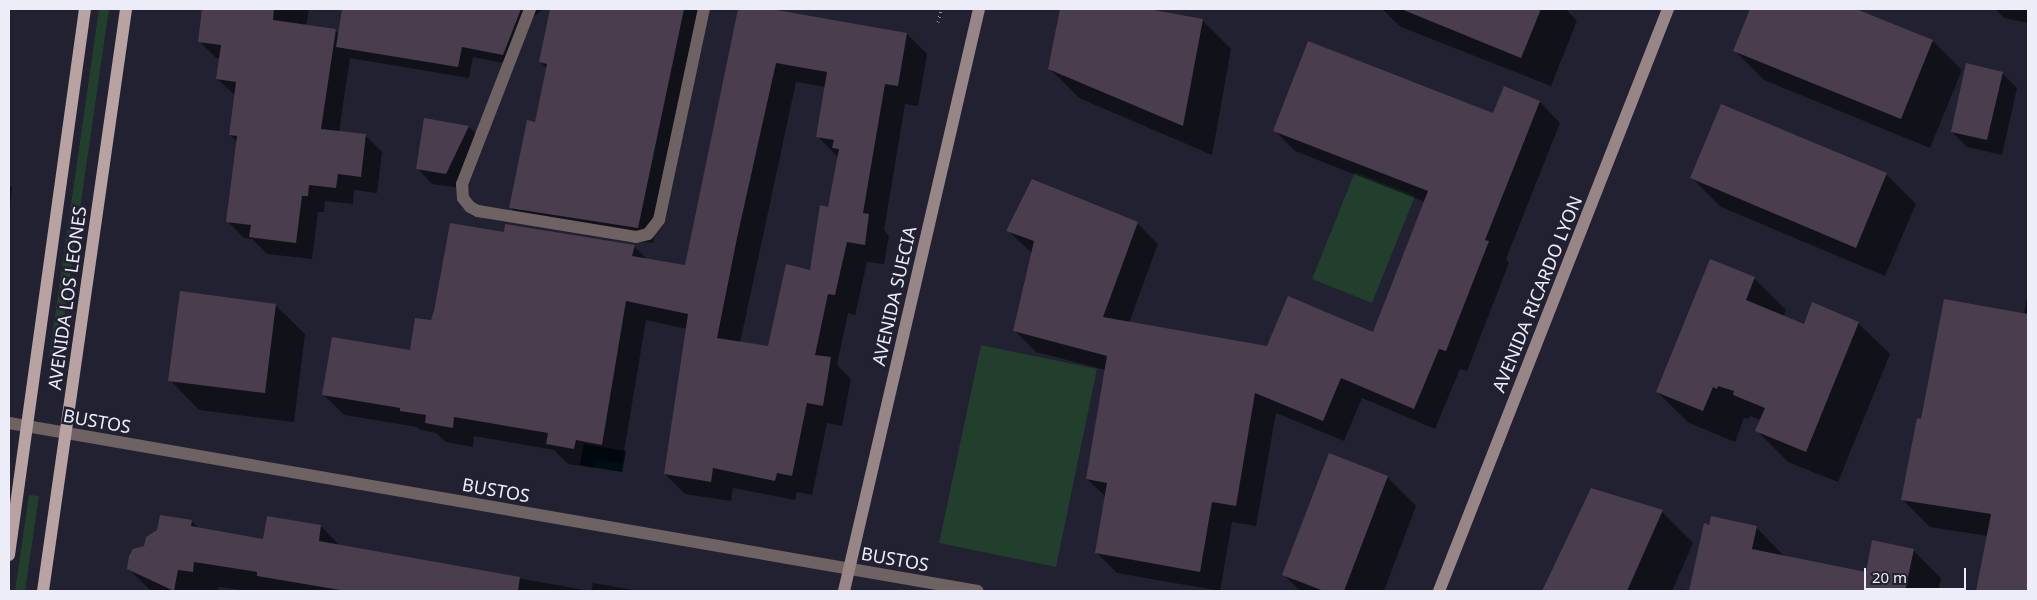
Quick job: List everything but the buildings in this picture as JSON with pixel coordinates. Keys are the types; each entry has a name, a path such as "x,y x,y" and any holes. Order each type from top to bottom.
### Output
{"main road":[{"name":"AVENIDA LOS LEONES","path":"9,555 86,9"},
{"name":"AVENIDA LOS LEONES","path":"43,591 126,9"}],"street":[{"path":"530,9 462,184 463,198 470,207 478,211 636,237 648,234 659,220 704,9"},
{"name":"AVENIDA SUECIA","path":"844,591 979,9"},
{"name":"AVENIDA RICARDO LYON","path":"1439,591 1668,9"},
{"name":"BUSTOS","path":"9,423 978,591"}],"path":[{"path":"938,22 941,9"}],"green space":[{"path":"99,9 109,9 58,360 49,358"},
{"path":"1355,172 1415,196 1372,303 1312,279"},
{"path":"981,345 1097,369 1056,567 939,543"},
{"path":"29,495 39,496 25,591 15,591"}],"shaded area":[{"path":"584,444 626,451 622,472 580,465"}]}
